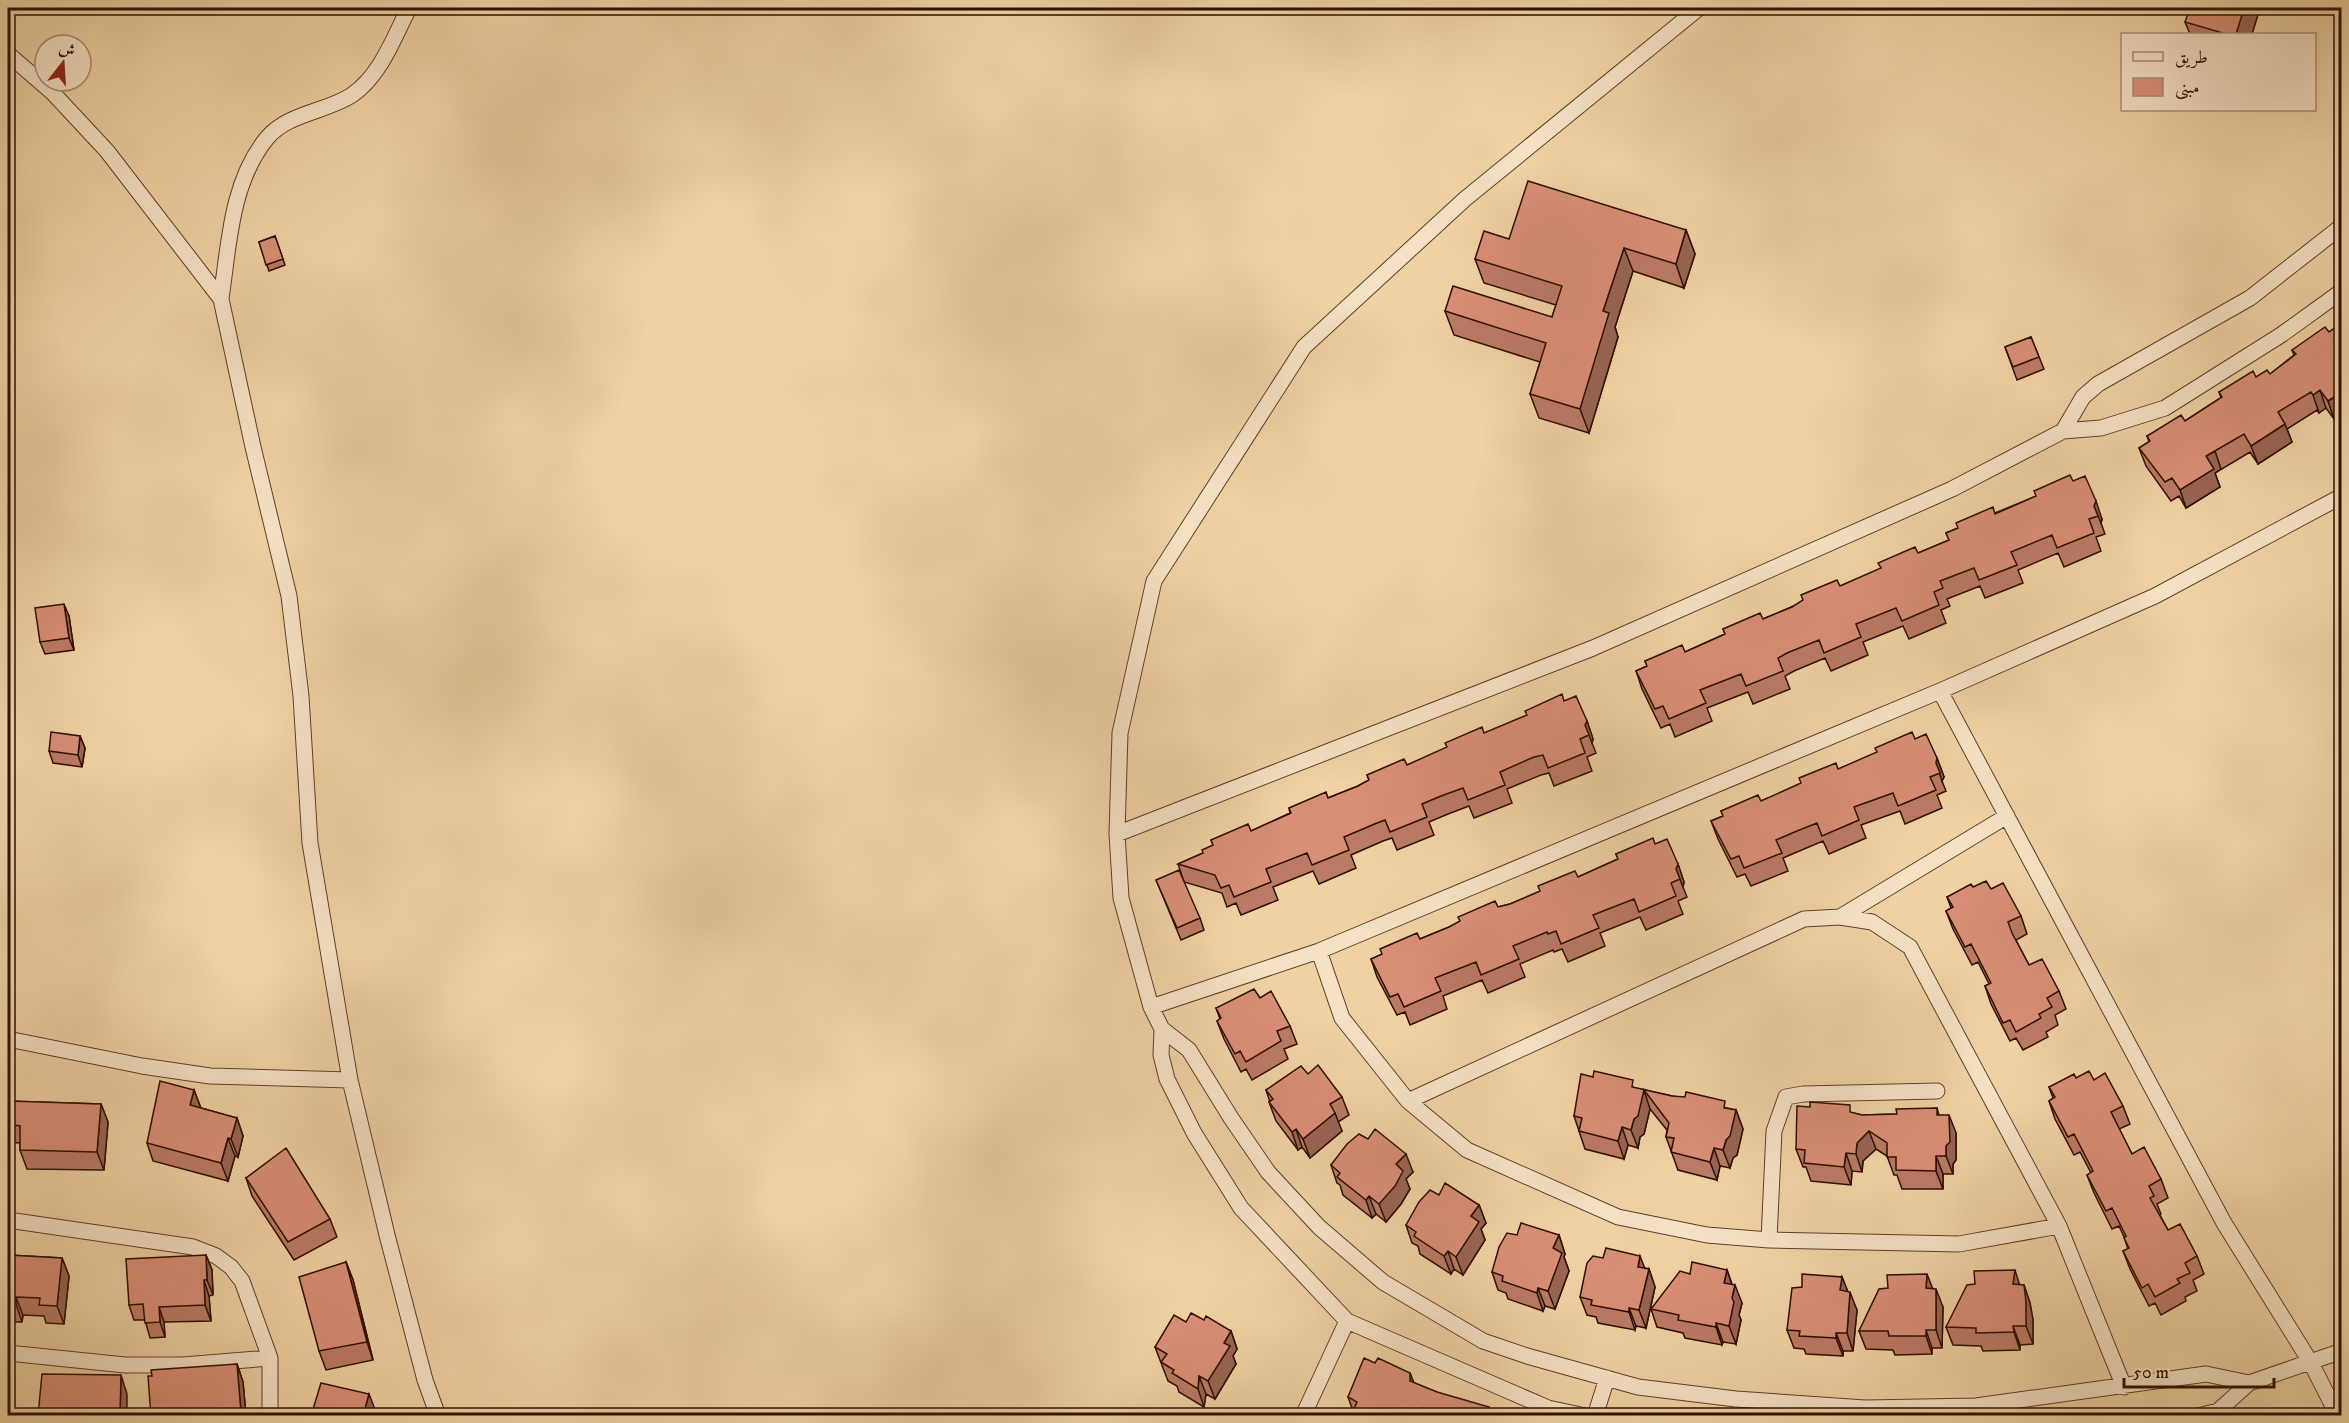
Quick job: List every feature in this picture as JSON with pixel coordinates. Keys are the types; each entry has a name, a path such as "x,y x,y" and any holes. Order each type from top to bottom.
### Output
{"street":[{"path":"409,8 382,62 370,79 352,95 286,124 269,136 254,156 241,182 221,299 253,447 290,596 301,696 310,843 350,1080 392,1257 425,1380 438,1416"},
{"path":"1699,8 1465,199 1304,347 1154,581 1120,733 1117,834 1121,898 1151,1007 1162,1029 1189,1050 1268,1172 1319,1227 1383,1282 1483,1341 1638,1387 1736,1399 1865,1408 1976,1406 2206,1374 2249,1383"},
{"path":"8,54 52,92 107,151 221,299"},
{"path":"2063,431 2083,397 2098,384 2250,298 2342,226"},
{"path":"1117,834 1593,648 1952,489 2063,431 2101,428 2165,408 2281,335 2342,291"},
{"path":"1151,1007 1319,951 1940,692 2155,596 2342,496"},
{"path":"1940,692 2224,1223 2311,1364 2338,1416"},
{"path":"1840,917 2007,816"},
{"path":"1408,1101 1804,918 1840,917 1872,922 1910,947 2059,1226 2124,1387"},
{"path":"1319,951 1342,1018 1408,1101 1467,1150 1618,1217 1707,1234 1769,1240 1959,1244 2059,1226"},
{"path":"1162,1029 1161,1056 1167,1079 1194,1133 1241,1208 1347,1321 1548,1408 1585,1416"},
{"path":"8,1039 142,1066 210,1076 350,1080"},
{"path":"1769,1240 1774,1131 1786,1097 1803,1094 1937,1091"},
{"path":"8,1220 192,1247 216,1256 231,1267 242,1281 270,1358 270,1416"},
{"path":"1303,1416 1347,1321"},
{"path":"2198,1416 2218,1411 2249,1383 2311,1364 2342,1350"},
{"path":"8,1353 125,1365 183,1365 270,1358"},
{"path":"1594,1416 1607,1378"}],"building":[{"path":"2190,8 2244,8 2236,33 2223,33 2185,22"},
{"path":"1528,181 1686,230 1676,264 1624,248 1603,311 1609,313 1580,409 1530,394 1546,343 1445,311 1453,286 1552,317 1562,286 1475,259 1484,231 1509,239"},
{"path":"275,236 283,259 266,265 259,242"},
{"path":"2342,323 2342,392 2328,401 2320,390 2313,395 2311,392 2278,412 2285,424 2251,446 2244,434 2206,456 2214,469 2180,490 2172,478 2165,482 2139,448 2150,441 2147,436 2181,415 2185,421 2222,397 2219,392 2253,371 2256,377 2267,370 2270,374 2296,354 2292,350 2325,327 2329,332"},
{"path":"2031,337 2039,357 2013,367 2005,347"},
{"path":"2070,475 2073,481 2085,476 2096,501 2094,506 2098,516 2089,519 2094,533 2057,548 2052,535 2011,552 2017,565 1979,580 1974,568 1940,581 1943,588 1934,592 1939,605 1902,621 1896,608 1856,624 1861,637 1824,653 1819,640 1787,653 1778,658 1783,671 1746,686 1741,674 1700,690 1706,703 1669,719 1663,706 1655,709 1636,671 1647,666 1645,661 1682,645 1685,652 1725,634 1723,629 1760,613 1763,619 1792,607 1803,600 1801,595 1837,580 1840,586 1881,568 1878,563 1915,547 1918,553 1949,540 1946,533 1958,528 1956,523 1993,507 1995,514 2036,496 2034,491"},
{"path":"64,604 69,638 40,642 35,608"},
{"path":"1562,694 1564,701 1576,696 1587,721 1585,725 1589,735 1580,739 1585,753 1548,768 1543,755 1534,757 1500,772 1505,785 1468,800 1463,788 1441,796 1422,804 1427,817 1390,832 1385,820 1377,823 1344,837 1349,850 1312,865 1307,853 1266,869 1271,882 1234,897 1229,885 1221,888 1215,875 1178,864 1203,853 1202,850 1213,845 1211,840 1248,824 1251,831 1291,813 1289,808 1326,792 1328,798 1358,786 1369,780 1367,775 1404,759 1407,765 1447,747 1445,743 1482,727 1484,733 1527,715 1525,711"},
{"path":"51,732 80,736 78,755 49,751"},
{"path":"1912,732 1915,739 1926,734 1937,758 1936,763 1940,773 1930,777 1936,790 1898,806 1893,793 1854,807 1859,820 1822,836 1817,823 1797,831 1776,840 1782,853 1744,868 1739,856 1731,859 1711,821 1723,816 1721,811 1758,795 1761,801 1801,783 1799,778 1836,763 1838,769 1877,752 1875,748"},
{"path":"1653,838 1655,844 1667,839 1678,864 1676,869 1680,879 1671,883 1676,896 1639,912 1634,899 1593,915 1599,928 1561,944 1556,931 1548,934 1547,932 1513,946 1519,959 1481,975 1476,962 1435,978 1441,991 1404,1007 1398,994 1390,997 1371,959 1382,954 1380,949 1417,933 1420,939 1449,927 1460,921 1458,917 1495,901 1498,907 1510,904 1540,891 1538,886 1575,871 1578,877 1618,859 1616,854"},
{"path":"1179,870 1200,918 1177,928 1156,880"},
{"path":"1986,881 1991,889 2003,883 2021,916 2008,922 2012,933 2029,965 2042,959 2059,991 2047,998 2052,1007 2039,1014 2041,1018 2016,1032 2010,1020 2003,1023 1985,986 1991,983 1971,944 1965,947 1946,911 1953,907 1947,897 1971,884 1973,887"},
{"path":"1254,989 1260,998 1271,991 1290,1026 1277,1031 1281,1041 1246,1062 1240,1051 1235,1054 1217,1021 1221,1018 1216,1008"},
{"path":"1318,1065 1342,1097 1330,1104 1335,1113 1303,1139 1296,1129 1292,1132 1269,1102 1273,1099 1266,1090 1301,1066 1308,1074"},
{"path":"1594,1071 1633,1080 1632,1087 1672,1096 1685,1097 1686,1092 1725,1101 1724,1108 1736,1110 1730,1136 1723,1150 1714,1148 1710,1162 1671,1152 1674,1138 1666,1137 1669,1123 1644,1090 1638,1116 1634,1119 1631,1130 1622,1127 1618,1141 1579,1131 1582,1118 1574,1116 1581,1074 1593,1077"},
{"path":"2089,1071 2094,1080 2105,1073 2123,1106 2111,1112 2132,1154 2144,1147 2161,1179 2149,1186 2154,1196 2150,1198 2168,1230 2180,1224 2197,1256 2185,1263 2190,1273 2177,1279 2180,1283 2155,1297 2148,1284 2142,1288 2123,1251 2129,1248 2124,1238 2126,1236 2112,1208 2106,1211 2087,1175 2093,1171 2074,1134 2068,1137 2049,1101 2055,1097 2049,1087 2074,1074 2076,1078"},
{"path":"160,1081 194,1090 190,1105 237,1118 221,1163 147,1143"},
{"path":"8,1101 101,1104 97,1152 20,1150 20,1126 8,1124"},
{"path":"1810,1102 1850,1105 1850,1112 1862,1115 1897,1114 1896,1109 1937,1108 1937,1115 1949,1115 1950,1142 1946,1146 1946,1156 1936,1156 1936,1171 1896,1170 1896,1157 1887,1157 1887,1143 1869,1131 1857,1143 1856,1154 1846,1153 1844,1167 1804,1163 1805,1150 1796,1149 1797,1106 1810,1107"},
{"path":"1375,1129 1406,1154 1396,1164 1403,1171 1395,1186 1379,1204 1369,1196 1366,1200 1337,1177 1340,1173 1331,1165 1347,1144 1359,1134 1368,1139"},
{"path":"286,1148 330,1219 288,1242 246,1178"},
{"path":"1445,1183 1479,1205 1471,1216 1479,1222 1456,1257 1448,1251 1444,1256 1414,1236 1416,1232 1406,1225 1419,1202 1430,1190 1439,1195"},
{"path":"1521,1223 1559,1235 1553,1248 1562,1253 1548,1291 1538,1288 1537,1293 1502,1281 1503,1276 1492,1272 1499,1247 1507,1233 1517,1235"},
{"path":"1606,1248 1640,1256 1638,1267 1649,1269 1639,1310 1629,1308 1629,1312 1591,1305 1592,1300 1580,1297 1587,1263 1593,1256 1603,1258"},
{"path":"8,1255 62,1258 57,1306 39,1305 40,1298 16,1297 16,1304 8,1304"},
{"path":"206,1255 205,1305 159,1307 160,1322 145,1323 143,1304 129,1305 126,1259"},
{"path":"346,1262 367,1342 319,1351 299,1277"},
{"path":"1692,1262 1727,1270 1724,1283 1735,1285 1729,1326 1716,1323 1716,1327 1678,1320 1679,1315 1651,1309 1680,1271 1690,1274"},
{"path":"2015,1270 2013,1284 2024,1285 2026,1326 2013,1326 2014,1332 1976,1333 1976,1328 1946,1327 1967,1285 1975,1284 1974,1271"},
{"path":"1802,1274 1842,1277 1840,1290 1850,1292 1847,1333 1836,1333 1836,1338 1799,1336 1800,1331 1787,1330 1792,1288 1802,1287"},
{"path":"1927,1274 1926,1288 1936,1289 1936,1330 1926,1330 1926,1336 1889,1336 1888,1331 1859,1331 1879,1289 1888,1288 1887,1275"},
{"path":"1191,1313 1204,1320 1206,1316 1231,1331 1224,1343 1230,1346 1208,1381 1199,1376 1198,1389 1172,1373 1174,1370 1161,1362 1167,1354 1155,1347 1174,1315 1186,1322"},
{"path":"1364,1358 1375,1363 1378,1358 1410,1373 1410,1381 1437,1392 1489,1407 1487,1413 1497,1416 1429,1416 1424,1408 1406,1412 1404,1416 1351,1416 1357,1402 1348,1397"},
{"path":"237,1364 241,1412 195,1416 151,1416 148,1376 152,1376 151,1370"},
{"path":"42,1374 121,1375 120,1416 38,1416"},
{"path":"321,1383 369,1394 363,1416 311,1416"},
{"path":"1167,1410 1194,1413 1194,1416 1151,1416 1152,1412 1166,1414"}]}
